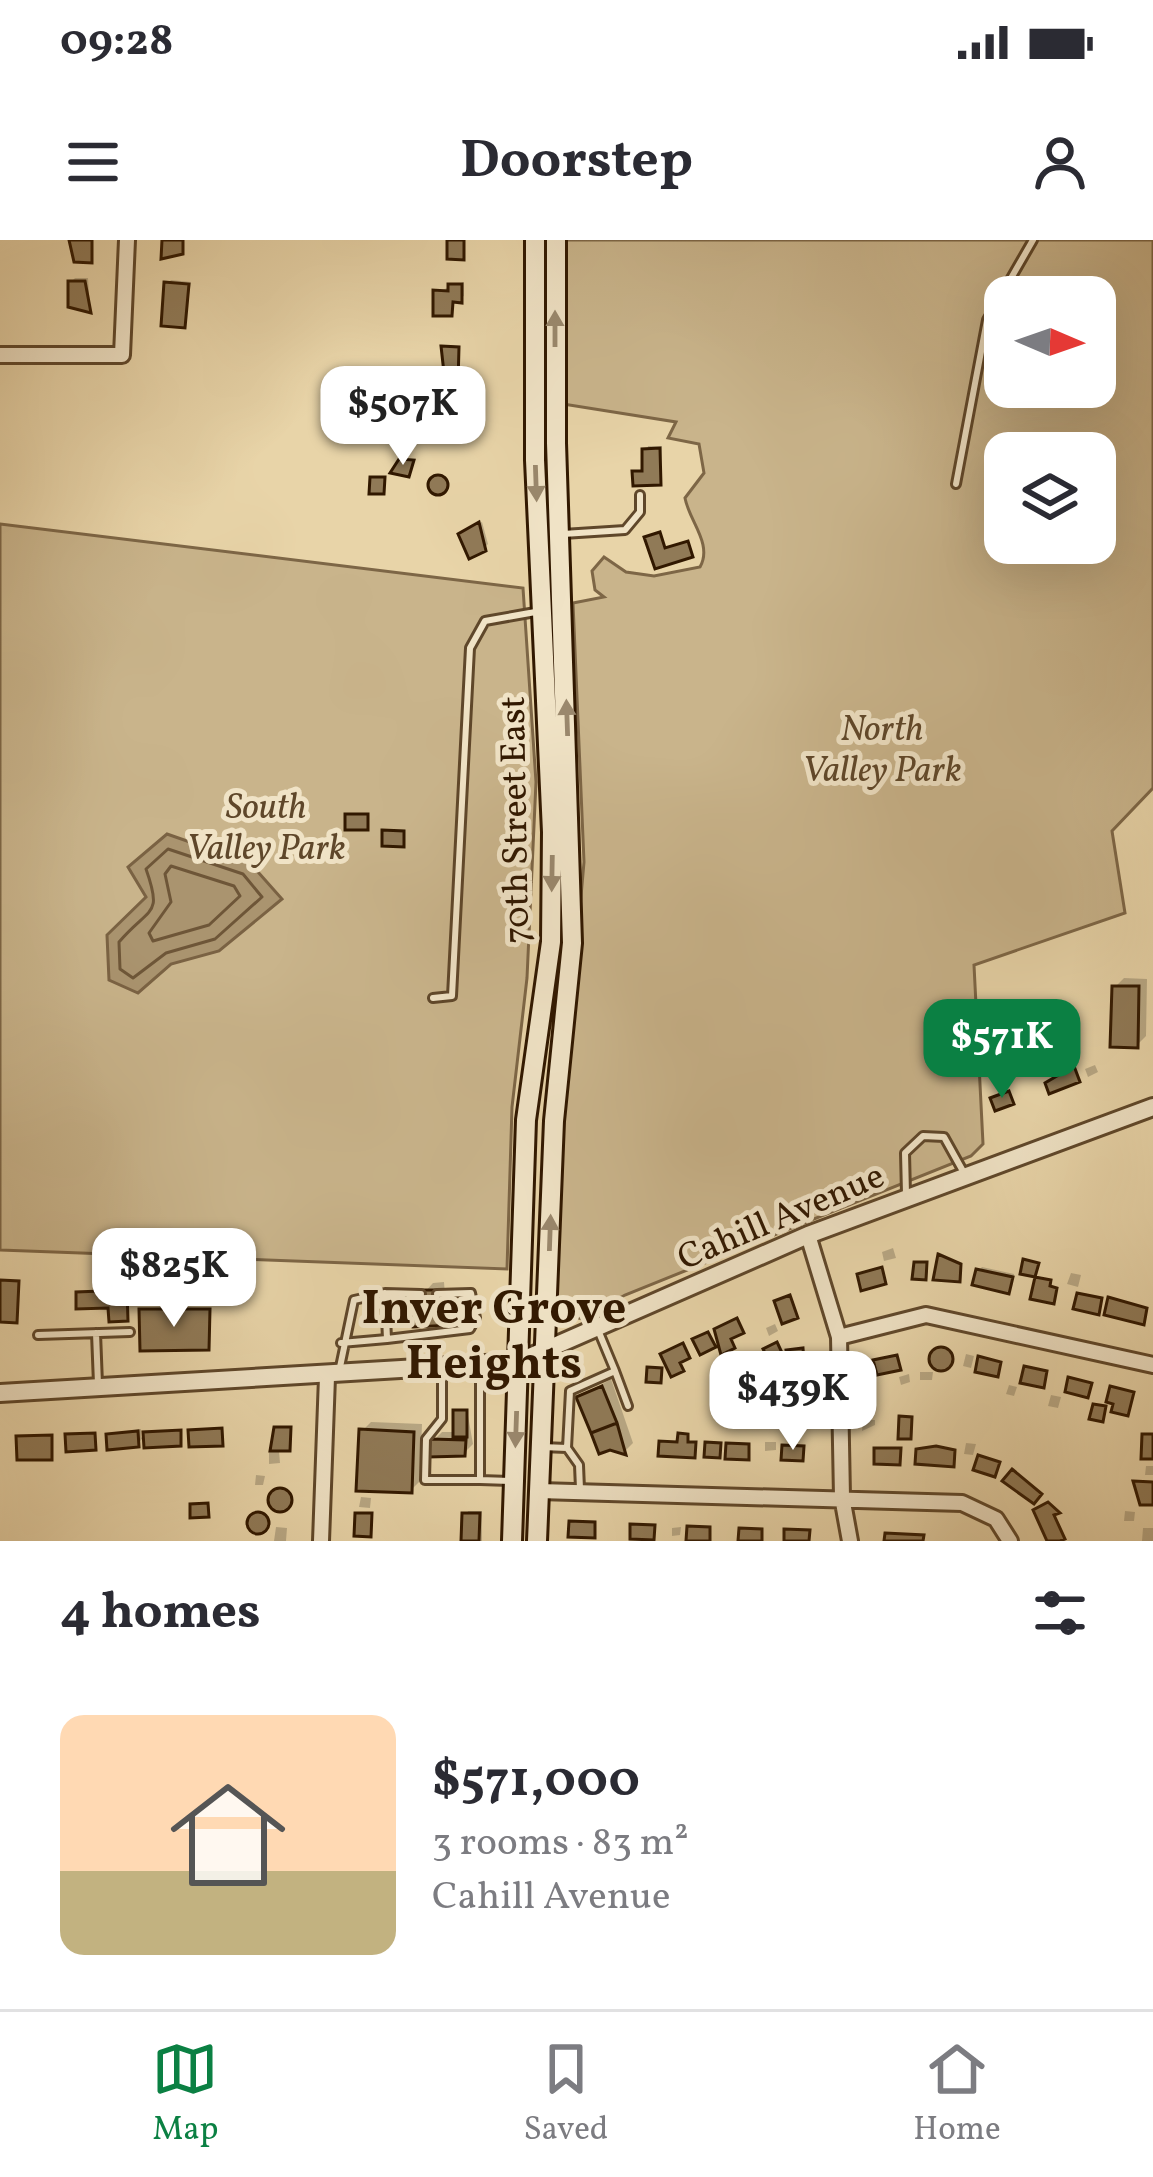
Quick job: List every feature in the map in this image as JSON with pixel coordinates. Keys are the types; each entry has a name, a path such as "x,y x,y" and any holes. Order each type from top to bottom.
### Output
{"main road":[{"name":"70th Street East","path":"512,1541 526,1120 551,942 536,240"},
{"name":"70th Street East","path":"536,1541 554,1121 572,943 556,240"}],"street":[{"path":"0,355 122,356 127,240"},
{"name":"Cahill Avenue","path":"0,1393 333,1377 518,1362 808,1235 1153,1108"},
{"path":"808,1235 839,1337 842,1497 850,1541"},
{"path":"839,1337 926,1315 1153,1365"},
{"path":"321,1541 333,1377"},
{"path":"539,1491 962,1503 996,1520 1010,1541"}],"lane":[{"path":"956,484 987,320 1033,240"},
{"path":"560,534 626,530 640,512 640,495"},
{"path":"433,998 452,996 470,648 485,621 562,610"},
{"path":"908,1198 902,1163 912,1143 923,1136 944,1137 965,1177"},
{"path":"333,1377 354,1300 386,1293 421,1294"},
{"path":"386,1293 387,1339"},
{"path":"341,1343 470,1329 476,1318 470,1293 437,1294"},
{"path":"598,1330 628,1406"},
{"path":"38,1335 130,1332"},
{"path":"96,1334 98,1388"},
{"path":"480,1366 480,1480"},
{"path":"442,1370 442,1419 426,1439 424,1480 514,1481"},
{"path":"580,1492 579,1465 567,1448 570,1391 615,1371"},
{"path":"541,1448 567,1448"}],"green space":[{"name":"North Valley Park","path":"566,240 1153,240 1153,788 1112,831 1125,913 974,965 983,1144 971,1156 625,1295 582,1319 566,1315 556,1304 564,1091 584,862 573,603 604,597 595,590 592,571 604,557 626,572 654,576 700,567 704,550 685,498 704,473 699,444 668,438 676,422 563,404"},
{"name":"South Valley Park","path":"0,524 523,588 536,782 527,978 512,1107 507,1269 0,1250"}],"water":[{"path":"167,834 250,863 282,899 219,951 171,964 138,993 109,980 107,935 146,897 128,867"}],"building":[{"path":"69,240 92,240 92,263 74,262"},
{"path":"162,240 183,240 183,254 161,259"},
{"path":"447,240 464,240 464,260 447,259"},
{"path":"68,281 85,281 91,313 68,307"},
{"path":"164,282 189,284 185,328 161,326"},
{"path":"448,284 462,284 462,303 453,302 452,316 433,316 433,290 448,291"},
{"path":"441,346 459,347 458,383 445,382"},
{"path":"660,448 661,485 633,486 632,471 642,471 642,449"},
{"path":"399,459 414,460 409,477 390,473"},
{"path":"438,475 448,485 438,495 428,485"},
{"path":"370,477 385,477 384,494 369,494"},
{"path":"479,522 486,551 469,559 458,534"},
{"path":"660,532 665,548 688,541 693,557 655,569 644,537"},
{"path":"345,814 368,814 368,830 345,830"},
{"path":"382,830 404,831 404,847 382,846"},
{"path":"1112,986 1139,986 1138,1048 1110,1047"},
{"path":"1074,1066 1080,1082 1049,1094 1045,1083"},
{"path":"1009,1091 1014,1104 995,1111 990,1098"},
{"path":"938,1254 961,1264 960,1282 933,1280"},
{"path":"1023,1259 1039,1263 1035,1277 1020,1274"},
{"path":"914,1262 927,1262 926,1280 912,1279"},
{"path":"882,1267 886,1284 861,1291 857,1274"},
{"path":"976,1269 1013,1277 1009,1294 972,1285"},
{"path":"1035,1277 1051,1280 1050,1286 1057,1288 1054,1304 1030,1299"},
{"path":"0,1280 19,1281 17,1323 0,1322"},
{"path":"127,1290 128,1321 109,1322 108,1308 76,1309 76,1292"},
{"path":"421,1290 437,1290 437,1302 454,1301 454,1325 413,1327 411,1303 421,1302"},
{"path":"1077,1293 1102,1298 1099,1315 1073,1309"},
{"path":"790,1295 798,1318 782,1324 774,1301"},
{"path":"1108,1297 1147,1308 1144,1325 1104,1315"},
{"path":"139,1309 210,1309 209,1350 140,1351"},
{"path":"737,1318 744,1333 731,1339 735,1348 721,1355 714,1329"},
{"path":"708,1332 716,1347 700,1355 692,1339"},
{"path":"777,1342 784,1357 770,1363 763,1349"},
{"path":"683,1343 690,1358 680,1363 684,1371 671,1377 660,1354"},
{"path":"941,1347 953,1359 941,1371 929,1359"},
{"path":"803,1348 805,1376 789,1377 786,1350"},
{"path":"897,1355 901,1370 877,1375 873,1360"},
{"path":"978,1356 1001,1362 998,1377 975,1372"},
{"path":"1024,1366 1047,1371 1044,1388 1020,1383"},
{"path":"647,1367 662,1368 661,1383 646,1382"},
{"path":"1068,1377 1092,1383 1088,1398 1065,1392"},
{"path":"789,1385 806,1385 804,1420 789,1420 789,1410 784,1410"},
{"path":"602,1386 617,1423 591,1433 576,1397"},
{"path":"1110,1386 1134,1392 1128,1416 1111,1412 1113,1404 1106,1402"},
{"path":"1093,1404 1106,1406 1103,1422 1089,1419"},
{"path":"733,1405 749,1407 748,1424 731,1423"},
{"path":"453,1410 467,1410 467,1437 453,1437"},
{"path":"899,1416 912,1417 911,1439 898,1439"},
{"path":"617,1423 626,1455 610,1450 599,1454 591,1433"},
{"path":"274,1427 291,1427 290,1451 270,1451"},
{"path":"222,1428 223,1446 189,1447 188,1430"},
{"path":"359,1429 414,1432 412,1493 356,1491"},
{"path":"181,1430 181,1446 144,1448 143,1432"},
{"path":"138,1431 139,1447 107,1450 106,1434"},
{"path":"95,1433 96,1450 66,1452 65,1434"},
{"path":"678,1433 696,1442 695,1458 658,1456 659,1441 677,1442"},
{"path":"1142,1434 1153,1434 1153,1459 1141,1459"},
{"path":"52,1435 52,1460 17,1460 16,1436"},
{"path":"430,1439 466,1440 465,1456 429,1457"},
{"path":"705,1442 721,1443 720,1458 704,1457"},
{"path":"726,1443 749,1444 749,1460 725,1459"},
{"path":"782,1445 804,1446 803,1461 781,1460"},
{"path":"874,1448 901,1448 900,1465 874,1464"},
{"path":"916,1449 955,1450 954,1467 915,1464"},
{"path":"978,1455 1000,1462 995,1477 973,1470"},
{"path":"1012,1469 1042,1494 1034,1504 1002,1481"},
{"path":"1133,1481 1153,1482 1153,1505 1140,1505"},
{"path":"280,1488 292,1500 280,1512 268,1500"},
{"path":"1048,1502 1060,1513 1054,1515 1065,1539 1060,1541 1047,1541 1033,1510"},
{"path":"208,1503 209,1517 190,1518 190,1504"},
{"path":"258,1512 269,1523 258,1534 247,1523"},
{"path":"355,1513 372,1513 371,1537 354,1536"},
{"path":"462,1513 480,1513 479,1541 461,1541"},
{"path":"569,1521 595,1522 595,1538 568,1537"},
{"path":"630,1524 655,1525 654,1540 630,1539"},
{"path":"687,1526 710,1527 710,1541 686,1541"},
{"path":"739,1528 762,1529 762,1541 738,1541"},
{"path":"784,1529 810,1530 809,1541 784,1541"},
{"path":"885,1533 924,1535 923,1541 884,1541"}],"district":[{"name":"Inver Grove Heights","path":"494,1334"}]}
